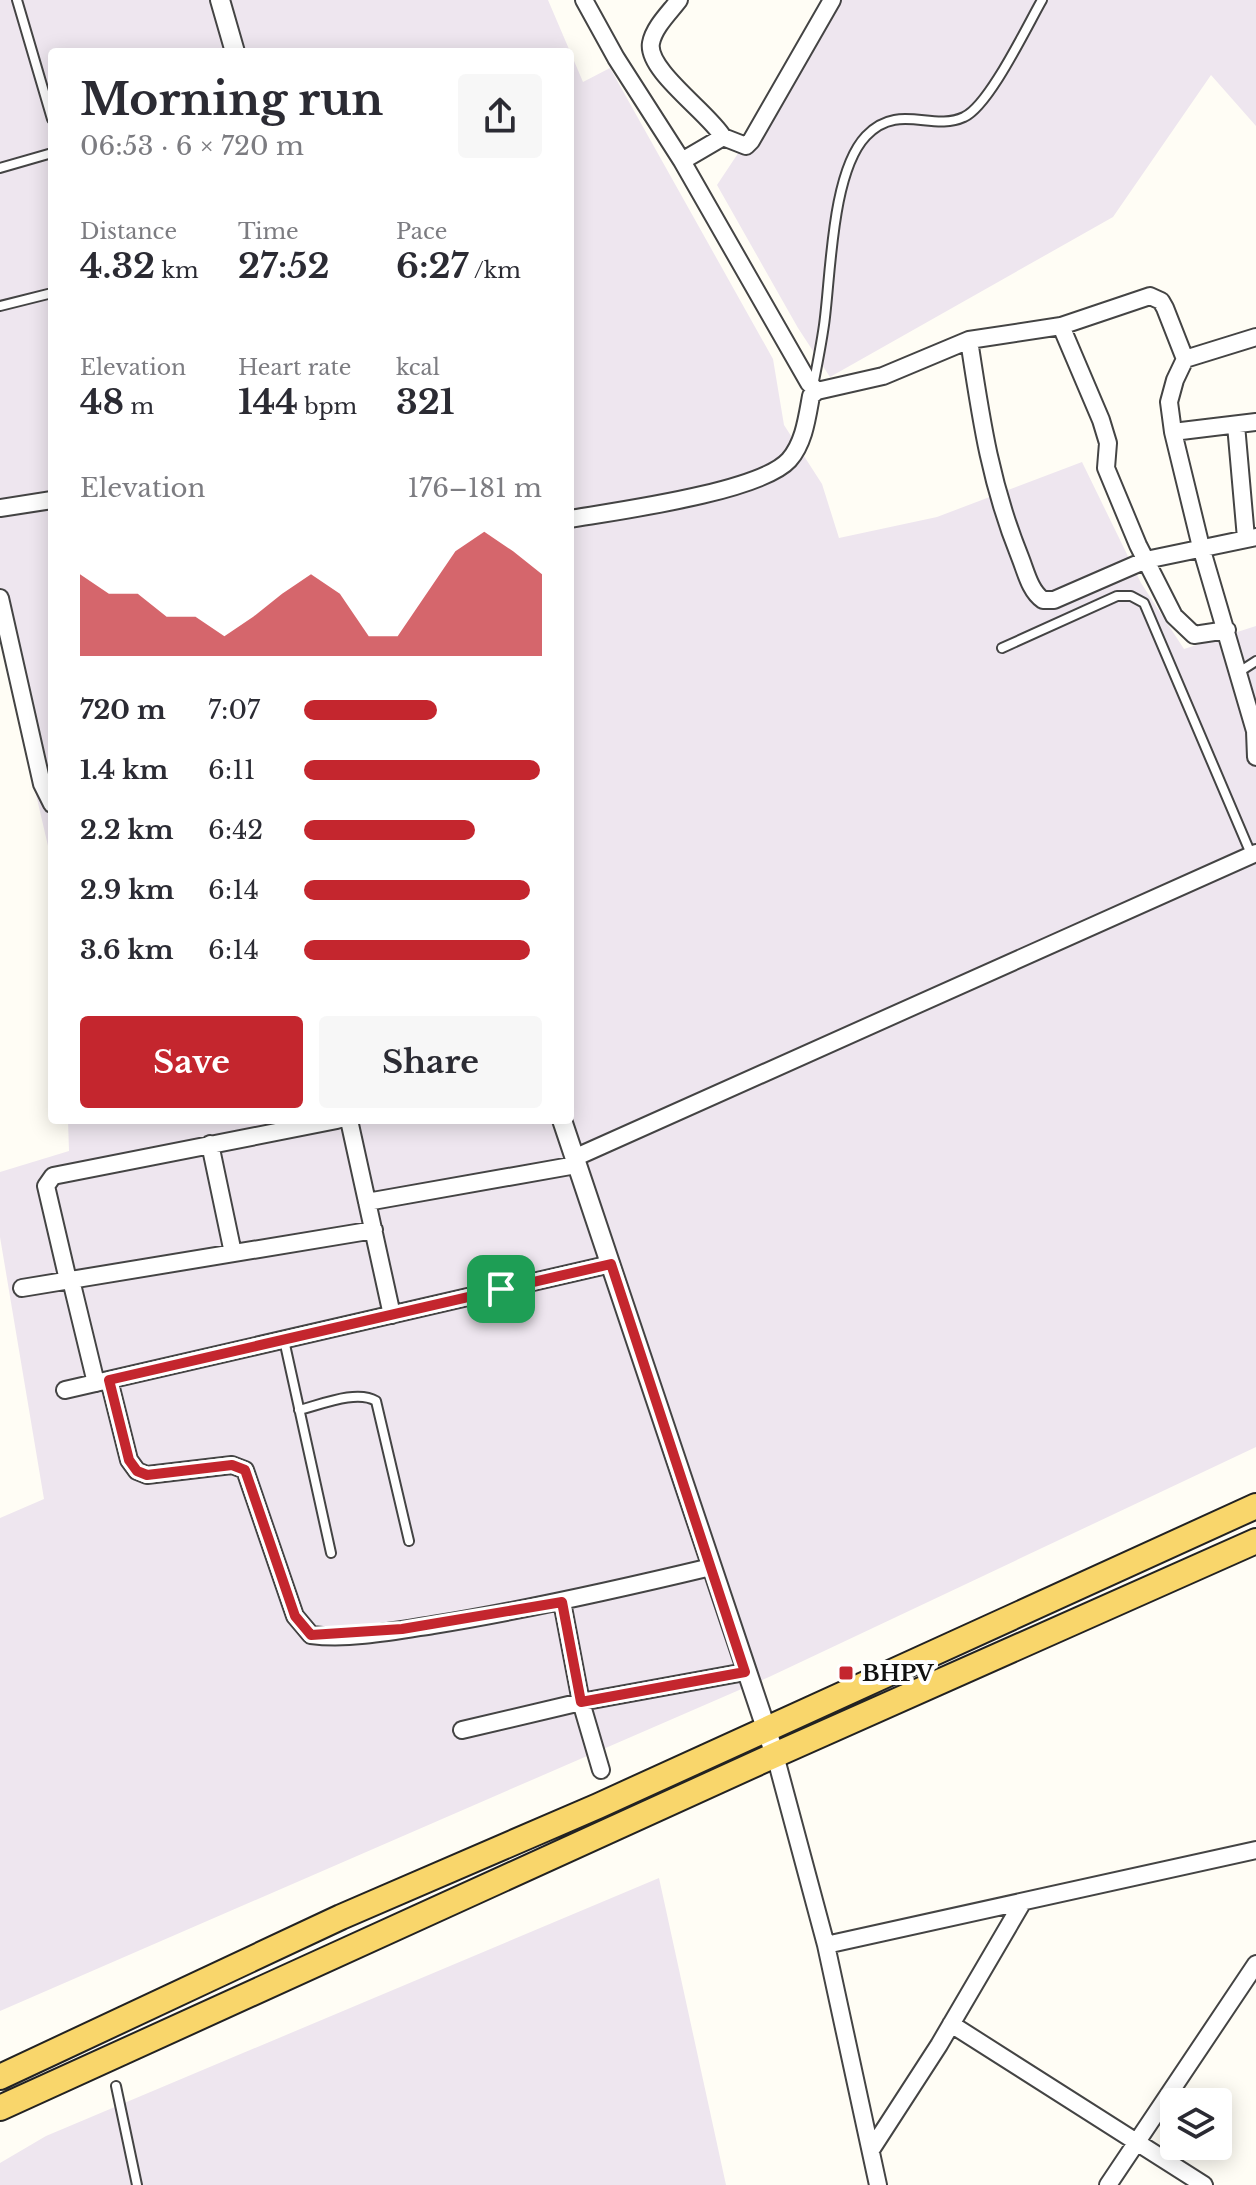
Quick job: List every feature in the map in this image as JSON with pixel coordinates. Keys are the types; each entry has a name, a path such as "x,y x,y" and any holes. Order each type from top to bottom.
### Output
{"main road":[{"path":"0,2077 341,1917 767,1730 1256,1506"},
{"path":"0,2108 775,1755 1256,1541"}],"street":[{"path":"220,0 234,48"},
{"path":"584,0 815,389"},
{"path":"679,0 654,34 651,54 661,70 716,125 723,137 746,146 832,0"},
{"path":"682,161 723,137"},
{"path":"574,518 708,492 766,475 787,463 799,447 815,389 883,376 969,340 1061,326 1102,315 1144,297 1156,297 1165,308 1185,359 1169,402 1173,432 1201,547 1255,731 1256,755"},
{"path":"1061,326 1106,434 1106,468 1146,560 1183,628 1194,635 1227,630"},
{"path":"1185,359 1256,337"},
{"path":"969,340 993,484 1038,597 1054,600 1146,560 1251,538 1236,425"},
{"path":"1173,432 1256,422"},
{"path":"0,508 48,501"},
{"path":"0,598 42,784 48,796"},
{"path":"367,1202 575,1161 1253,853"},
{"path":"316,1124 53,1176 46,1186 69,1280 129,1460 137,1471 147,1475 232,1465 245,1470 295,1616 311,1635 402,1629 562,1602 711,1567"},
{"path":"350,1124 392,1315"},
{"path":"563,1124 775,1755 826,1945 878,2185"},
{"path":"210,1144 233,1253"},
{"path":"22,1288 374,1230"},
{"path":"65,1390 611,1264"},
{"path":"562,1602 581,1702 601,1770"},
{"path":"462,1730 581,1702 745,1672"},
{"path":"826,1945 1021,1905 1256,1850"},
{"path":"871,2150 951,2024 1021,1905"},
{"path":"1108,2185 1256,1964"},
{"path":"951,2024 1204,2185"}],"lane":[{"path":"17,0 48,105"},
{"path":"815,389 834,227 849,164 866,136 885,122 922,117 946,121 972,112 997,79 1042,0"},
{"path":"0,168 48,154"},
{"path":"0,306 48,294"},
{"path":"1002,648 1117,596 1131,596 1144,603 1253,853"},
{"path":"1239,672 1256,661"},
{"path":"284,1340 331,1553"},
{"path":"299,1410 352,1398 366,1397 376,1401 409,1541"},
{"path":"116,2086 137,2185"}],"shaded area":[{"path":"0,0 548,0 568,48 48,48 48,846 0,640"},
{"path":"840,0 1256,0 1256,126 1211,75 1113,217 830,377 798,328 717,185"},
{"path":"574,61 583,82 610,68 773,359 784,425 822,484 839,538 937,517 1082,462 1141,583 1184,649 1256,626 1256,1447 769,1677 0,2011 0,1518 44,1499 0,1237 0,1172 69,1151 68,1124 574,1124"},
{"path":"659,1878 726,2185 0,2185 0,2163 46,2136"}],"place":[{"name":"BHPV","path":"846,1673"}],"route":[{"path":"611,1264 745,1672 581,1702 562,1602 402,1629 311,1635 295,1616 245,1470 232,1465 147,1475 137,1471 129,1460 109,1380 501,1289 611,1264"}]}
